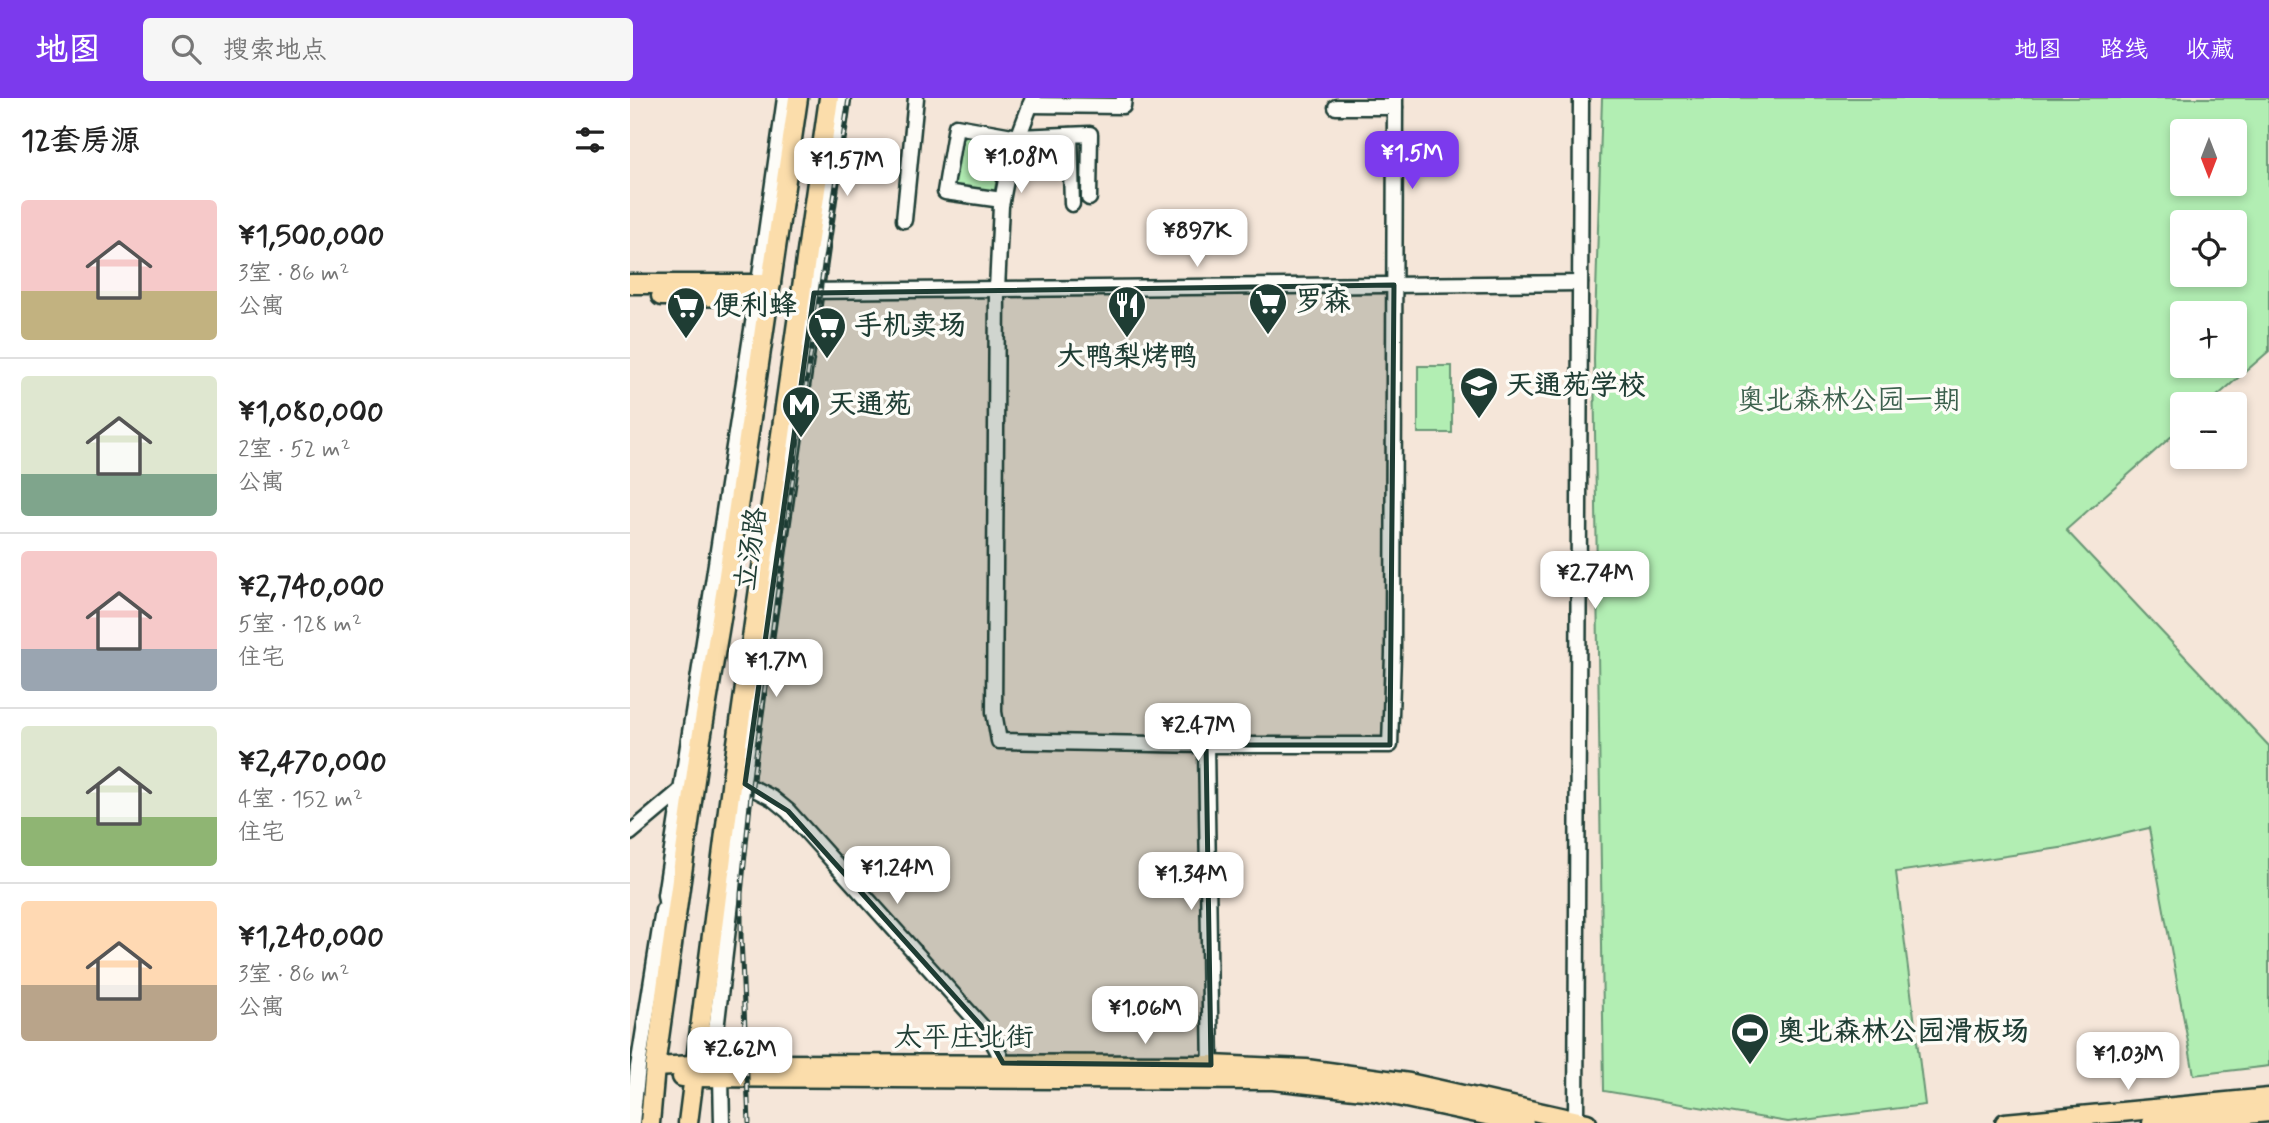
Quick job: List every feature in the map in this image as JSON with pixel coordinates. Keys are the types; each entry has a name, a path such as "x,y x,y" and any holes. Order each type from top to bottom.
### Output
{"main road":[{"name":"立汤路","path":"650,1123 641,1072 673,949 699,751 729,570 764,291 798,98"},
{"name":"立汤路","path":"688,1123 705,1071 738,781 808,292 829,98"},
{"path":"630,284 764,291"},
{"path":"630,296 764,291"},
{"name":"太平庄北街","path":"641,1072 1211,1072 1306,1069 1375,1077 1580,1122"},
{"name":"太平庄北街","path":"1211,1072 1341,1086 1407,1097 1524,1123"},
{"path":"2005,1123 2262,1109"},
{"path":"2152,1123 2262,1109"}],"street":[{"name":"立汤路","path":"673,949 665,895 764,291 785,98"},
{"name":"立汤路","path":"808,292 827,218 843,98"},
{"path":"904,219 916,98"},
{"path":"1124,98 1123,106 1032,101 1010,159 1002,200 997,289 994,712 999,741 1206,746 1390,745 1393,654 1395,103 1336,107"},
{"path":"1580,1122 1581,98"},
{"path":"1002,200 945,192 956,127 1018,137 1090,134 1089,198"},
{"path":"1070,135 1072,204"},
{"path":"808,292 1580,283"},
{"path":"1206,746 1211,1072"},
{"path":"738,781 772,798 788,811 984,1029 996,1046 1003,1071"},
{"path":"630,833 680,791"},
{"path":"632,1123 665,895"},
{"path":"705,1071 722,1123"}],"highlighted area":[{"path":"1394,285 1390,745 1206,745 1211,1065 1003,1063 984,1029 788,811 745,784 814,293"}],"green space":[{"name":"奥北森林公园一期","path":"1602,98 2269,98 2269,351 2247,370 2247,301 2170,301 2170,378 2238,378 2222,392 2170,392 2170,438 2066,530 2269,746 2269,1066 2194,1075 2149,828 2067,847 1896,872 1925,1105 1788,1122 1604,1091 1594,358"},
{"path":"963,135 1004,143 994,194 953,186"},
{"path":"1418,366 1452,366 1452,433 1418,433"}],"railway":[{"path":"749,1123 741,894 752,785 798,439 849,98"}],"place":[{"name":"罗森","path":"1268,336"},
{"name":"大鸭梨烤鸭","path":"1127,339"},
{"name":"便利蜂","path":"686,340"},
{"name":"手机卖场","path":"827,360"},
{"name":"天通苑学校","path":"1479,420"},
{"name":"天通苑","path":"801,439"},
{"name":"奥北森林公园滑板场","path":"1750,1066"}]}
